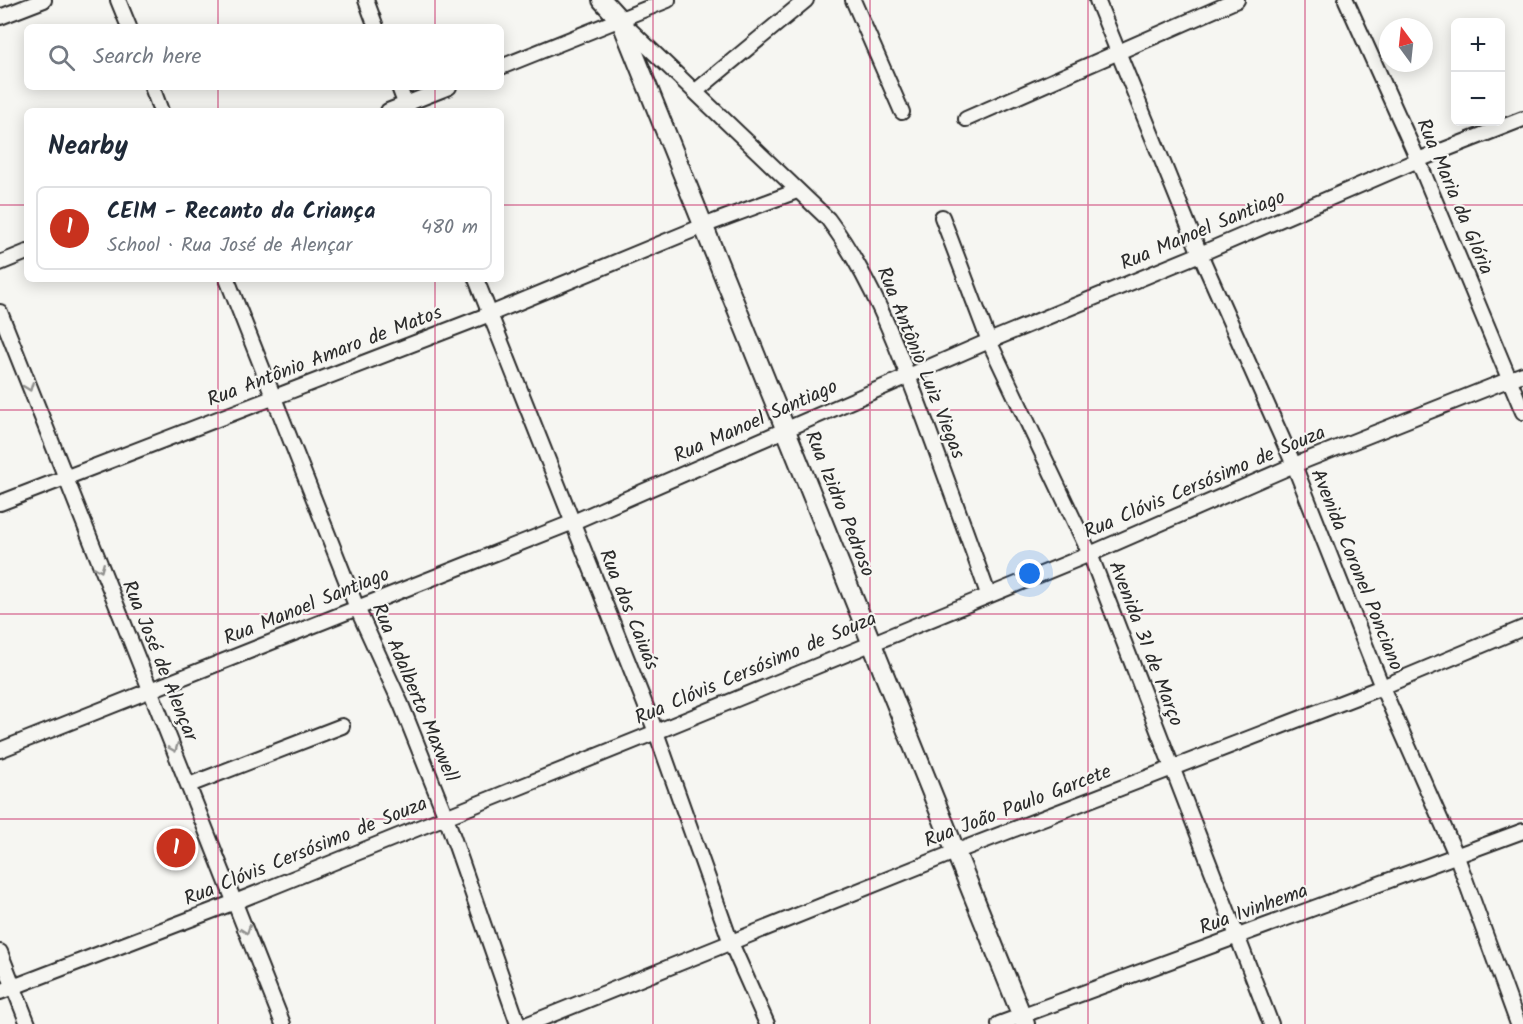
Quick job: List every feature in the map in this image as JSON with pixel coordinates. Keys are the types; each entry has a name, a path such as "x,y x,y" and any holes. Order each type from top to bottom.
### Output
{"street":[{"path":"0,17 44,0"},
{"path":"118,0 128,24"},
{"path":"366,0 375,24"},
{"path":"602,0 621,21"},
{"name":"Rua Izidro Pedroso","path":"612,0 1023,1020"},
{"path":"504,66 621,21 668,0"},
{"path":"696,91 806,0"},
{"path":"853,0 902,112"},
{"name":"Avenida Coronel Ponciano","path":"1097,0 1200,254 1294,465 1382,687 1456,857 1518,1024"},
{"path":"966,119 1237,0"},
{"name":"Rua Maria da Glória","path":"1346,0 1517,376 1523,412"},
{"name":"Rua Antônio Luiz Viegas","path":"621,21 828,219 851,249 878,299 988,594"},
{"path":"153,90 160,108"},
{"path":"400,90 406,108 444,90"},
{"name":"Rua Manoel Santiago","path":"0,750 571,523 989,341 1523,118"},
{"name":"Rua Antônio Amaro de Matos","path":"0,503 490,314 703,226 797,191"},
{"name":"Avenida 31 de Março","path":"942,217 989,341 1090,554 1271,1024"},
{"path":"0,263 24,253"},
{"name":"Rua Adalberto Maxwell","path":"228,282 357,608 401,704 446,817 518,1024"},
{"name":"Rua dos Caiuás","path":"477,282 571,523 656,732 731,943 767,1024"},
{"name":"Rua José de Alençar","path":"0,312 64,479 189,785 283,1024"},
{"name":"Rua Clóvis Cersósimo de Souza","path":"6,989 235,902 656,732 1090,554 1294,465 1517,376"},
{"name":"Rua João Paulo Garcete","path":"528,1024 955,852 1382,687 1523,628"},
{"path":"189,785 342,726"},
{"name":"Rua Ivinhema","path":"999,1024 1023,1020 1237,937 1523,831"},
{"path":"0,952 6,989 28,1024"}],"place":[{"name":"CEIM - Recanto da Criança","path":"176,848"}]}
